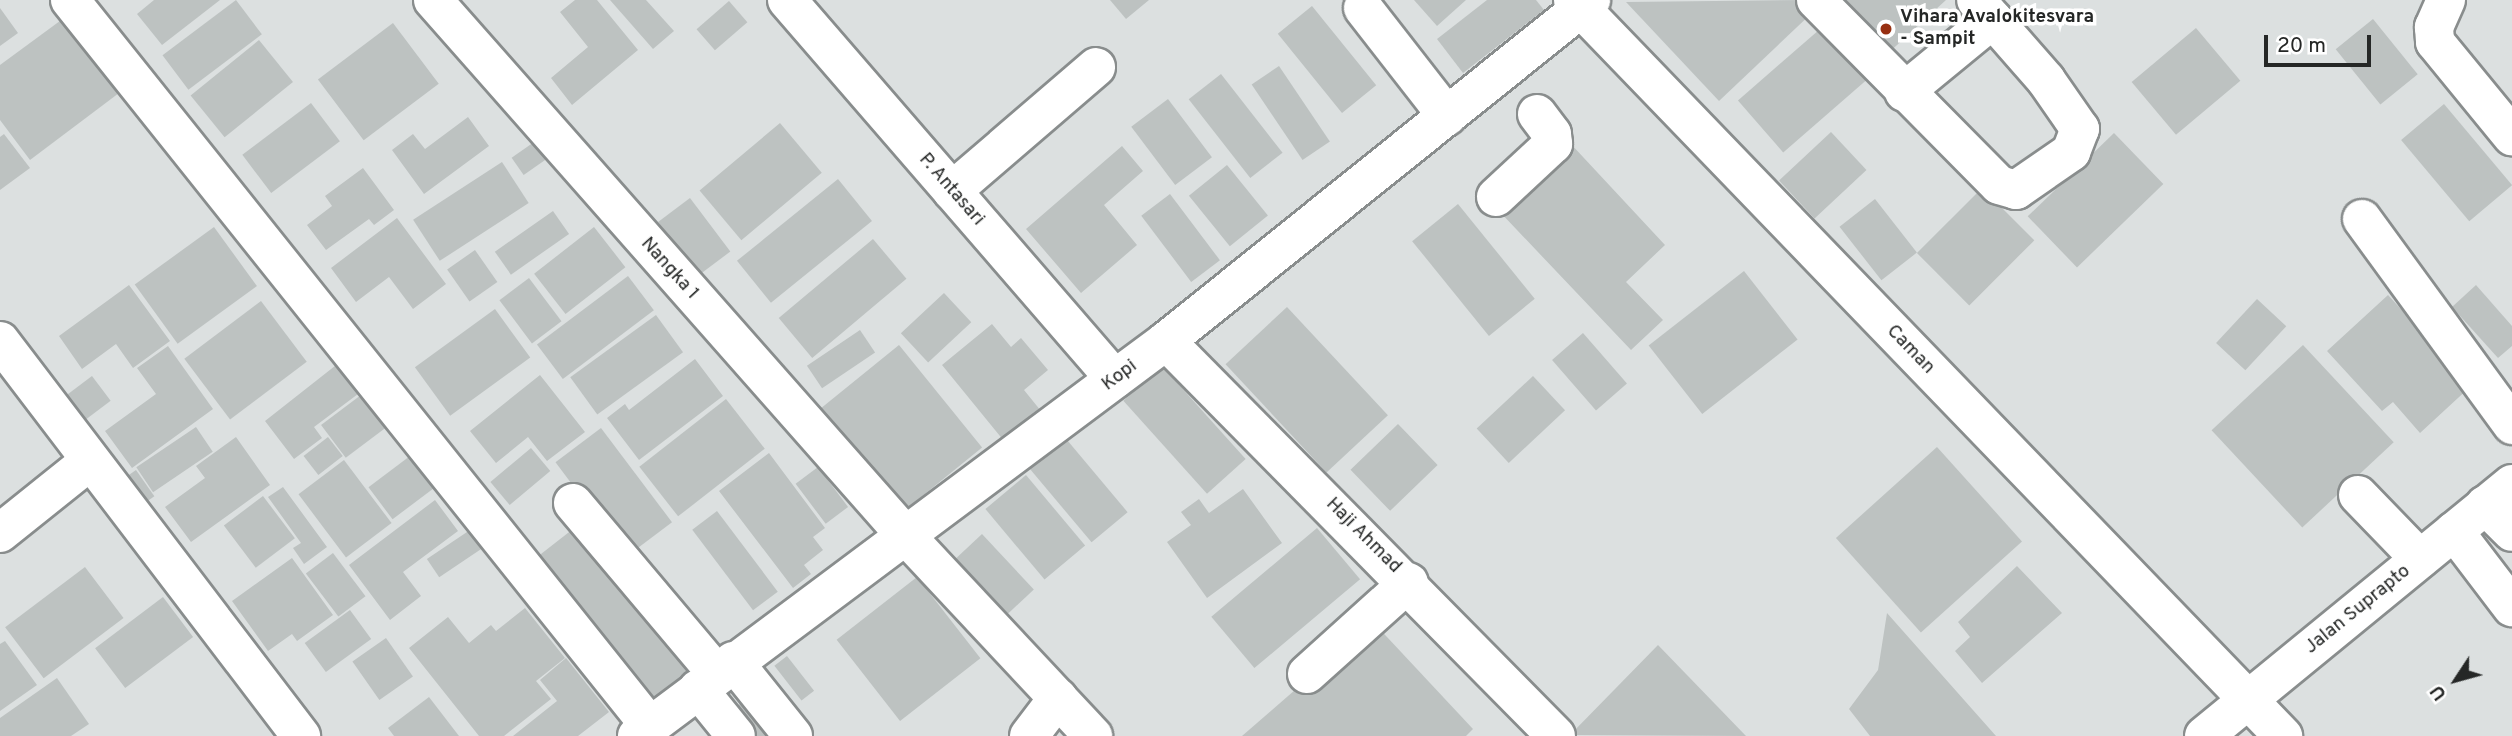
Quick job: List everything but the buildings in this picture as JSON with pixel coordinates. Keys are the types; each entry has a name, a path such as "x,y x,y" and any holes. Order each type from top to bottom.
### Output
{"street":[{"path":"70,0 644,731"},
{"name":"Nangka 1","path":"433,0 906,536 1093,736"},
{"name":"P. Antasari","path":"787,0 1115,379"},
{"path":"1816,0 1904,92 1999,185 2016,190 2063,159 2071,152 2080,129 2046,80 1985,10 1904,92"},
{"path":"2446,0 2434,27 2435,41 2512,136"},
{"name":"Kopi","path":"644,731 1166,341 1504,71 1582,3"},
{"name":"Caman","path":"1582,3 2283,736"},
{"path":"1363,8 1447,116"},
{"path":"952,191 1096,67"},
{"path":"1496,197 1553,144 1552,134 1504,71"},
{"path":"2362,219 2512,425"},
{"path":"0,341 301,736"},
{"name":"Haji Ahmad","path":"1166,341 1409,582 1556,736"},
{"path":"0,533 90,461"},
{"path":"2499,494 2512,532"},
{"name":"Jalan Suprapto","path":"2204,736 2499,494"},
{"path":"2358,495 2420,559"},
{"path":"573,503 716,675 793,736"},
{"path":"2454,531 2512,607"},
{"path":"1307,674 1409,582"},
{"path":"716,675 736,736"},
{"path":"1029,736 1058,698"}],"place":[{"name":"Vihara Avalokitesvara - Sampit","path":"1886,29"}]}
